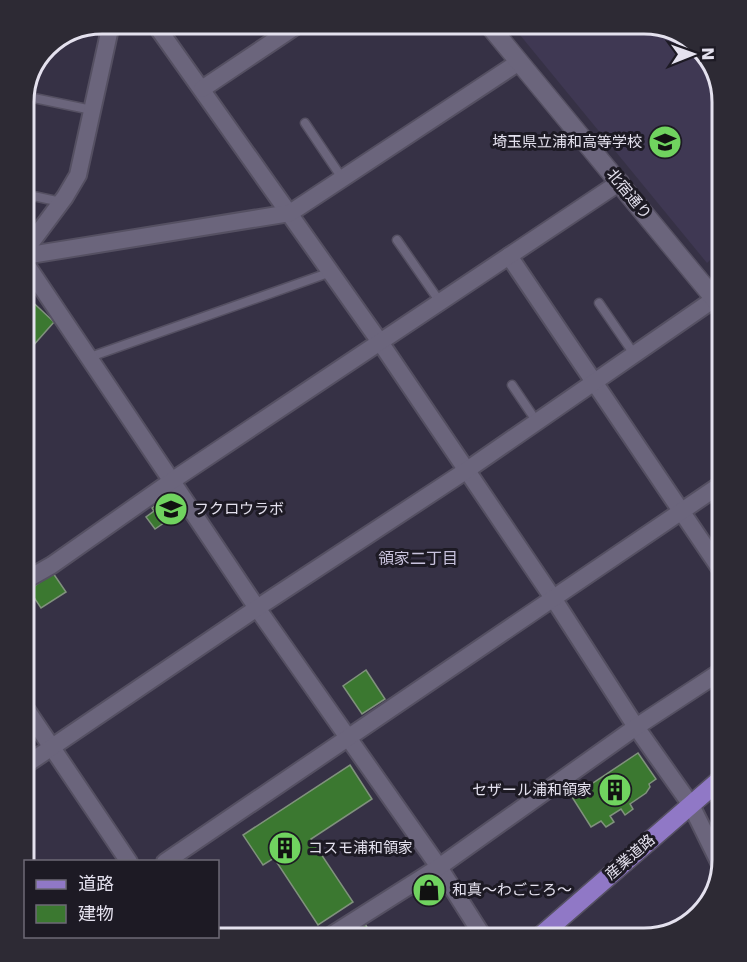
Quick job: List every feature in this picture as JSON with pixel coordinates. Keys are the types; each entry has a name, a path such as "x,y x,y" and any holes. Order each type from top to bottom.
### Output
{"main road":[{"name":"産業道路","path":"550,928 712,787"}],"street":[{"path":"35,239 78,175 109,34"},
{"path":"162,34 380,342 553,598 636,727 691,805 712,848"},
{"path":"202,88 283,34"},
{"name":"北宿通り","path":"497,35 712,291"},
{"path":"35,252 290,213 519,62"},
{"path":"34,575 620,182"},
{"path":"509,256 712,557"},
{"path":"35,277 257,608 439,867 478,928"},
{"path":"34,759 466,470 634,354 712,305"},
{"path":"166,860 712,490"},
{"path":"343,928 439,867 636,727 712,677"},
{"path":"34,721 128,860"}],"lane":[{"path":"35,98 92,110"},
{"path":"305,123 342,178"},
{"path":"35,196 61,202"},
{"path":"397,240 440,302"},
{"path":"90,357 331,272"},
{"path":"599,303 634,354"},
{"path":"512,385 537,422"}],"shaded area":[{"name":"埼玉県立浦和高等学校","path":"520,35 649,35 666,38 693,54 706,72 712,102 712,258 707,263"}],"building":[{"path":"35,304 54,322 35,344"},
{"path":"163,500 165,504 172,500 180,512 155,529 146,517 154,511 152,508"},
{"path":"53,573 66,592 41,608 34,598 34,586"},
{"path":"366,670 385,699 362,714 343,686"},
{"name":"セザール浦和領家","path":"638,753 656,779 649,784 650,787 646,793 630,804 633,809 625,815 621,809 610,816 614,822 606,827 601,821 591,827 572,797"},
{"name":"コスモ浦和領家","path":"350,765 372,799 311,839 353,902 318,925 274,858 263,865 243,835"},
{"path":"433,879 443,893 426,905 416,891"},
{"path":"363,921 368,928 352,928"}],"place":[{"name":"埼玉県立浦和高等学校","path":"665,142"},
{"name":"フクロウラボ","path":"171,509"},
{"name":"セザール浦和領家","path":"615,790"},
{"name":"コスモ浦和領家","path":"285,848"},
{"name":"和真～わごころ～","path":"429,890"}],"district":[{"name":"領家二丁目","path":"418,558"}]}
